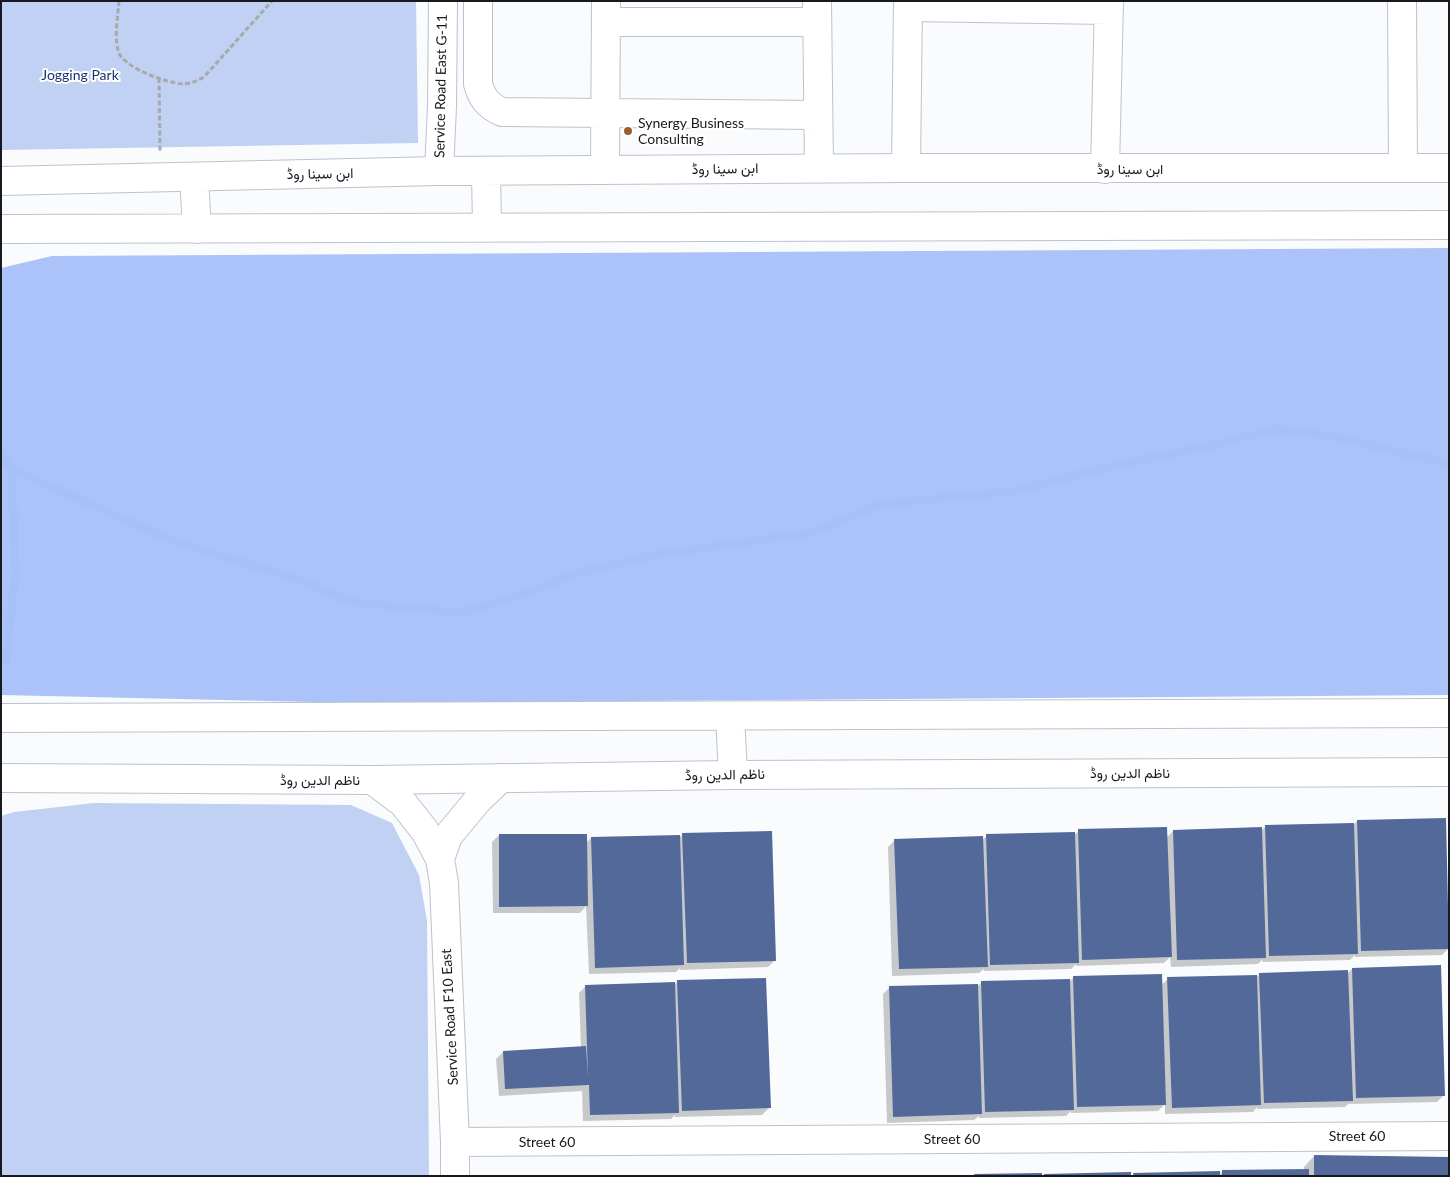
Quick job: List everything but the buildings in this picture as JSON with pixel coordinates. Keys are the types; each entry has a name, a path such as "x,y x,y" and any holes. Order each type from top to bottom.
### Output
{"main road":[{"name":"Service Road East G-11","path":"439,171 443,1"},
{"path":"478,1 478,84 480,93 485,101 493,108 502,112 818,115"},
{"path":"1402,1 1403,168"},
{"path":"906,168 908,4 1109,6 1105,169"},
{"path":"604,170 606,12 817,12 818,168"},
{"path":"1,168 43,180"},
{"name":"ابن سینا روڈ","path":"1,181 439,171 818,168 1449,168"},
{"path":"486,171 487,228"},
{"path":"194,177 196,229"},
{"path":"1,229 1449,225"},
{"path":"1,245 30,228"},
{"path":"6,716 730,716 1449,713"},
{"path":"730,716 733,775"},
{"name":"ناظم الدین روڈ","path":"1,778 372,780 733,775 1449,772"},
{"path":"1,790 36,778"},
{"name":"Service Road F10 East","path":"440,859 448,836 477,801 501,778"},
{"name":"Service Road F10 East","path":"372,780 403,803 425,831 440,859 444,883 455,1176"},
{"name":"Street 60","path":"455,1142 1449,1136"}],"path":[{"path":"119,1 117,46 120,55 138,70 183,84 193,83 204,77 272,1"},
{"path":"159,78 160,178"}],"green space":[{"name":"Jogging Park","path":"1,1 416,1 418,143 1,150"},
{"path":"94,803 351,805 392,823 419,875 427,921 429,1176 1,1176 1,816 14,812"}],"shaded area":[{"path":"1449,248 1449,695 358,703 1,695 1,268 52,256"}],"waterway":[{"path":"1,457 12,469 168,539 299,580 351,602 461,613 524,594 574,574 650,556 811,533 881,504 1013,491 1275,429 1333,436 1449,464"},
{"path":"6,660 15,576 12,469"}],"place":[{"name":"Synergy Business Consulting","path":"628,131"}]}
